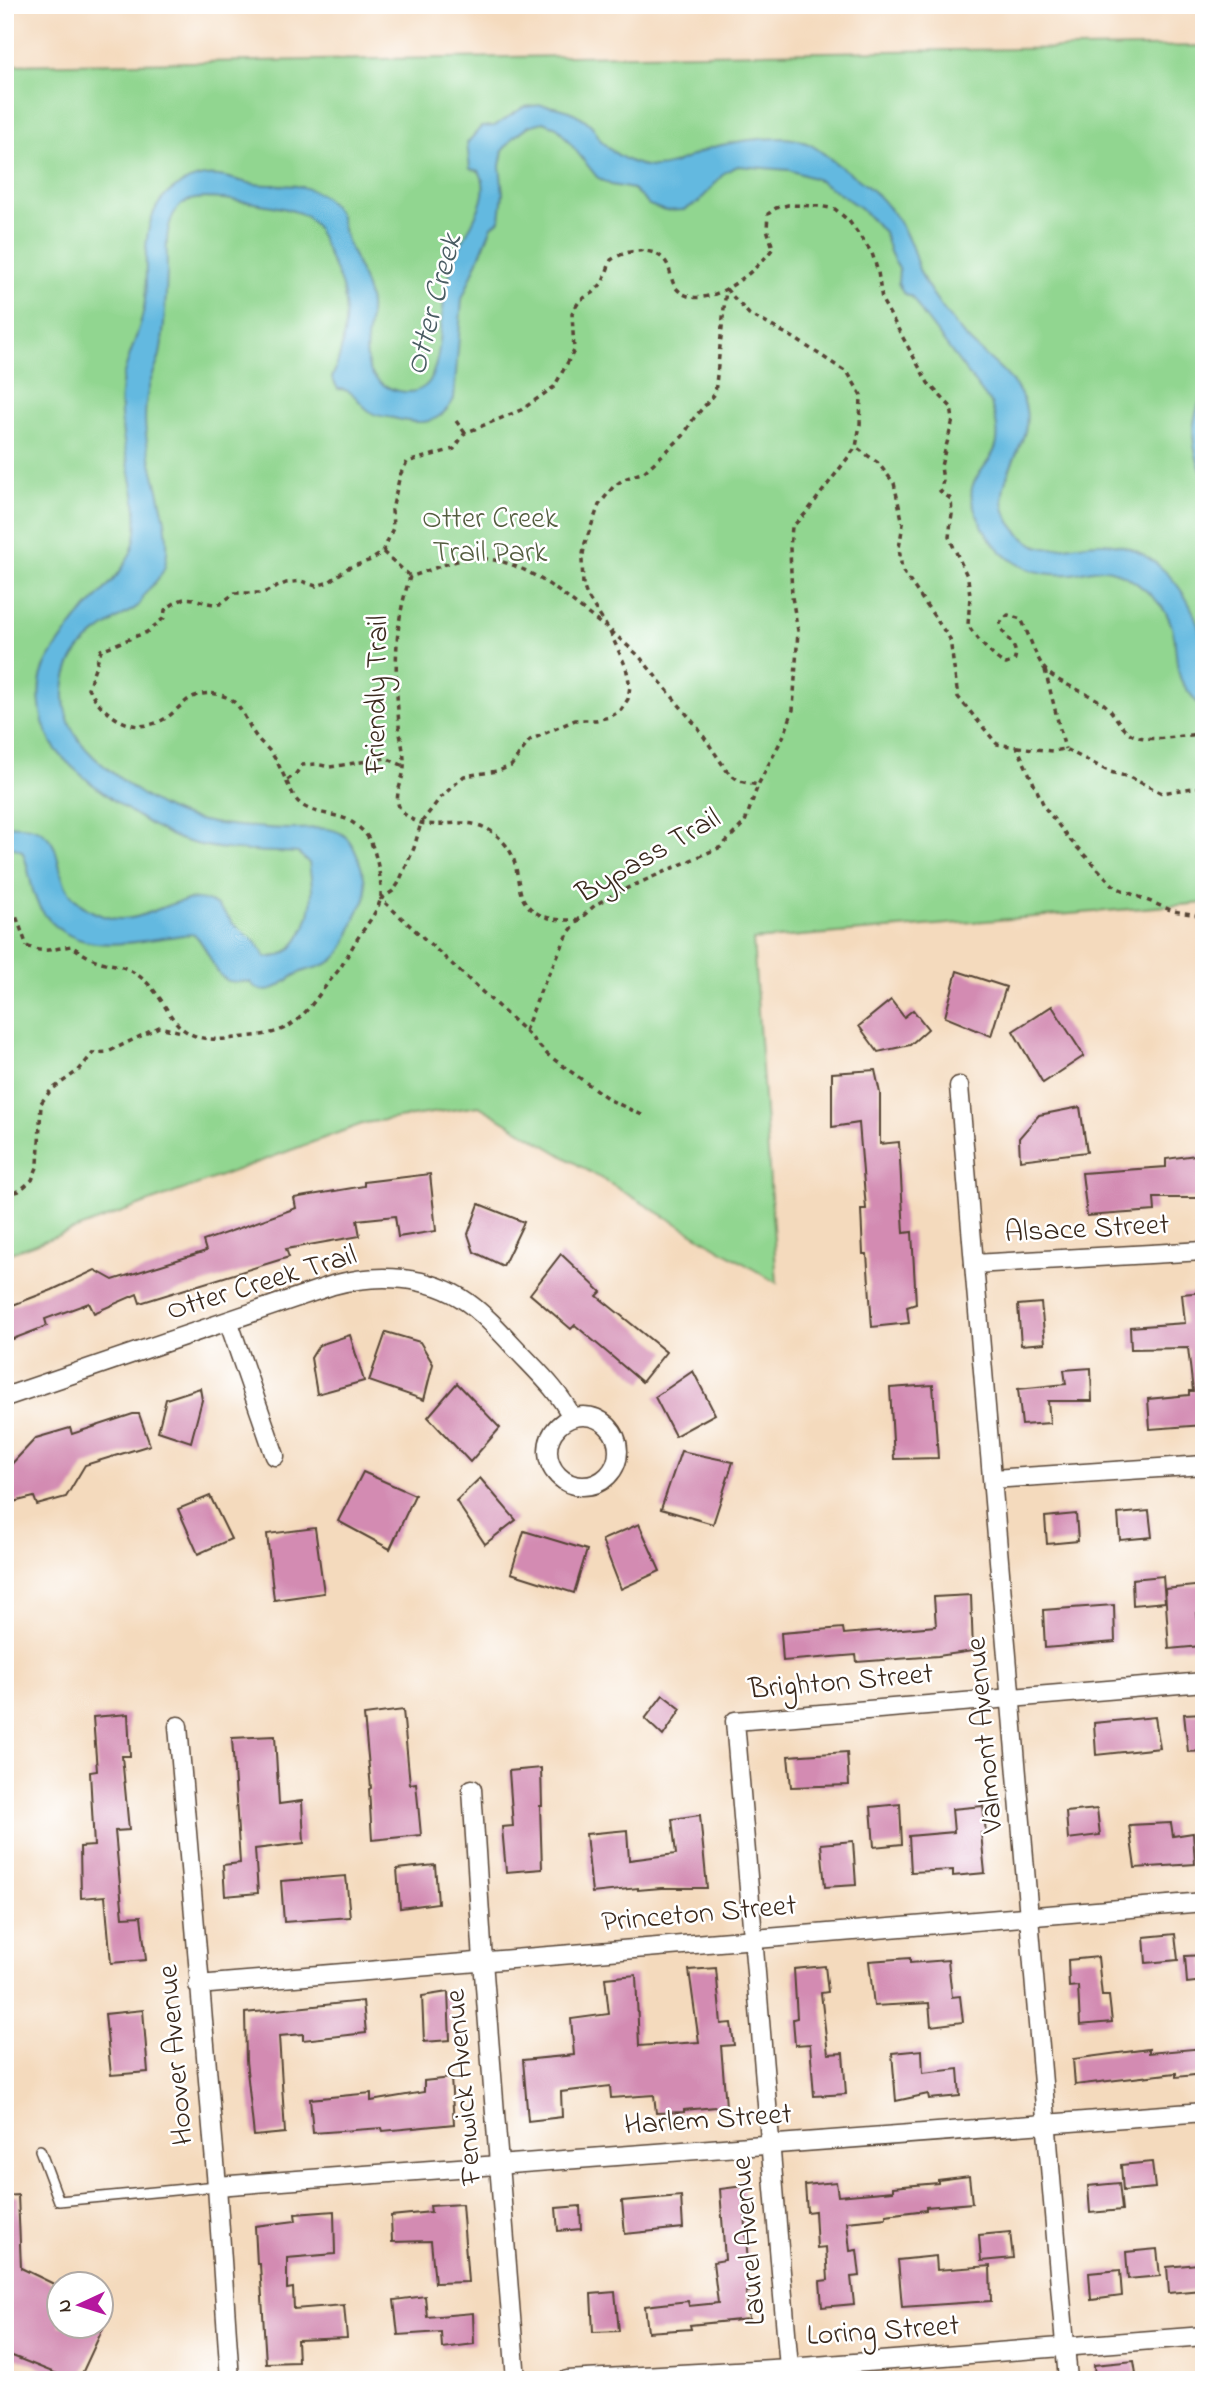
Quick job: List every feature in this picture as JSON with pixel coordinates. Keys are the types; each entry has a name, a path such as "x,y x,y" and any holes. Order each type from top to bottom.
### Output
{"street":[{"name":"Valmont Avenue","path":"959,1086 1068,2380"},
{"name":"Alsace Street","path":"974,1264 1204,1251"},
{"name":"Otter Creek Trail","path":"5,1397 350,1280 391,1278 421,1282 444,1290 479,1311 561,1395 572,1417"},
{"path":"229,1323 275,1456"},
{"path":"586,1415 600,1419 610,1427 617,1438 619,1450 613,1471 602,1481 590,1486 577,1486 566,1482 554,1471 549,1460 548,1446 551,1435 561,1423 572,1417 586,1415"},
{"path":"993,1479 1204,1465"},
{"name":"Brighton Street","path":"735,1721 1204,1682"},
{"name":"Laurel Avenue","path":"735,1721 790,2374"},
{"name":"Hoover Avenue","path":"178,1726 217,2186 230,2380"},
{"name":"Fenwick Avenue","path":"472,1789 516,2380"},
{"name":"Princeton Street","path":"198,1985 1204,1902"},
{"name":"Harlem Street","path":"217,2186 1204,2112"},
{"name":"Loring Street","path":"567,2380 790,2374 1204,2336"}],"lane":[{"path":"40,2150 59,2201 217,2186"}],"path":[{"path":"642,1115 610,1100 548,1055 381,899 380,876 370,839 347,819 310,810 301,804 295,798 274,756 228,698 210,693 194,696 155,724 125,723 97,705 88,688 101,650 147,632 164,618 165,610 188,597 220,604 235,593 263,593 286,583 300,581 316,586 329,582 348,568 371,560 383,552 393,528 392,510 400,475 407,462 454,449 466,433 521,410 555,387 574,351 572,313 580,300 593,293 603,282 611,260 630,251 654,254 666,262 676,289 688,297 701,298 726,289 763,264 774,248 767,229 768,214 776,208 788,205 819,206 835,209 849,221 872,253 882,300 897,331 928,383 951,407 953,419 941,466 943,481 940,491 951,499 949,537 968,578 968,625 998,661 1006,664 1014,662 1016,655 1014,646 1001,633 1000,623 1008,615 1021,619 1045,670 1065,748"},
{"path":"726,289 749,314 794,338 848,373 861,395 856,447 878,463 894,483 903,523 899,548 902,570 950,639 958,697 997,744 1052,751 1065,748 1110,772 1129,777 1163,793 1204,786"},
{"path":"5,1195 19,1191 32,1180 38,1165 41,1103 51,1090 79,1070 93,1053 108,1052 159,1027 217,1041 286,1028 301,1017 345,963 381,899 398,884 414,848 421,823 440,798 464,776 498,771 510,766 530,740 575,720 610,717 621,710 628,699 630,686 626,667 609,630 586,596 582,560 599,505 613,487 624,479 645,472 683,436 694,418 715,394 726,289"},
{"path":"456,421 466,433"},
{"name":"Bypass Trail","path":"525,1031 569,932 580,919 595,905 616,892 720,847 734,836 745,822 758,785 785,733 793,710 798,631 792,597 792,527 807,513 856,447"},
{"path":"383,552 410,577"},
{"name":"Friendly Trail","path":"421,823 406,816 397,803 397,789 404,766 395,661 402,601 410,577 466,559 497,558 559,590 639,656 698,728 727,771 739,781 758,785"},
{"path":"1045,670 1106,706 1123,728 1136,737 1155,739 1199,734 1204,740"},
{"path":"1017,747 1045,808 1071,841 1115,887 1173,911 1204,916"},
{"path":"287,780 295,775 302,765 330,767 386,758 404,766"},
{"path":"421,823 433,825 461,822 478,825 492,833 505,843 514,858 522,896 531,909 544,917 560,921 580,919"},
{"path":"5,901 16,916 27,946 38,951 49,951 71,946 98,961 120,965 135,973 147,983 184,1032"}],"green space":[{"name":"Otter Creek Trail Park","path":"1204,46 1204,903 753,940 777,1283 479,1106 365,1123 5,1255 5,65"}],"water":[{"path":"541,105 580,116 591,125 607,147 640,165 664,166 713,147 784,138 807,143 819,150 876,194 903,229 921,274 940,304 969,341 1010,379 1022,397 1027,415 1025,431 1006,479 1003,496 1005,512 1016,530 1026,540 1047,548 1091,543 1120,545 1151,559 1164,570 1185,597 1202,638 1204,716 1181,680 1170,621 1161,606 1147,592 1129,578 1111,570 1054,574 1025,568 1002,552 983,528 971,493 976,479 996,446 997,428 991,404 912,297 903,293 898,283 899,269 884,232 860,208 816,179 789,170 738,166 725,172 699,202 684,210 665,211 649,205 633,189 611,185 597,177 557,127 543,122 529,126 503,150 500,166 503,193 500,220 492,226 462,299 454,399 442,414 428,421 411,422 375,414 367,410 353,394 338,389 332,378 344,333 344,298 320,234 307,217 270,206 205,198 185,202 173,216 167,239 162,340 145,414 148,449 167,534 165,566 138,606 89,639 74,657 65,679 66,714 74,733 95,758 134,789 167,809 225,825 318,828 341,833 351,843 358,858 366,893 345,945 337,956 328,963 299,973 281,985 262,991 250,982 233,982 221,976 194,934 111,944 72,937 55,926 40,908 22,851 12,847 5,848 5,825 34,828 48,837 55,848 66,887 76,900 96,913 124,919 176,903 202,900 219,908 254,940 265,957 286,952 294,945 306,925 311,902 309,863 298,853 212,847 170,835 112,799 74,769 51,742 43,723 39,691 47,662 78,618 122,569 136,532 136,505 124,440 121,393 124,373 144,308 147,240 157,207 172,190 203,176 225,177 255,184 297,186 323,196 338,213 369,296 366,356 371,372 390,388 415,391 423,388 432,375 438,357 449,276 482,200 483,180 479,171 470,169 467,143 481,127 494,126 524,107"},
{"path":"1204,392 1204,477 1196,455 1193,434 1196,414"}],"building":[{"path":"957,971 1006,987 991,1036 945,1017"},
{"path":"891,1000 904,1017 913,1010 928,1029 910,1045 878,1052 859,1026"},
{"path":"1052,1006 1084,1056 1043,1083 1013,1031"},
{"path":"875,1070 880,1093 880,1144 899,1142 904,1233 912,1232 916,1304 907,1307 909,1323 872,1327 867,1254 863,1254 861,1209 866,1209 859,1123 832,1127 832,1073"},
{"path":"1080,1107 1087,1152 1020,1160 1019,1138 1039,1115"},
{"path":"1203,1154 1204,1198 1154,1198 1155,1211 1087,1216 1082,1173 1166,1167 1166,1159"},
{"path":"430,1174 436,1231 398,1237 395,1216 357,1220 360,1236 286,1249 289,1257 140,1303 137,1294 94,1313 89,1303 45,1319 47,1326 5,1342 5,1308 95,1270 113,1280 206,1251 203,1241 296,1208 294,1198 364,1186 364,1182"},
{"path":"479,1204 524,1222 503,1266 474,1252 468,1234"},
{"path":"561,1254 601,1292 597,1296 666,1352 642,1382 575,1325 571,1329 530,1294"},
{"path":"1204,1292 1204,1425 1150,1429 1148,1399 1189,1395 1189,1391 1193,1391 1188,1348 1131,1349 1130,1327 1185,1323 1182,1294"},
{"path":"1041,1303 1045,1343 1021,1345 1018,1305"},
{"path":"386,1332 420,1342 433,1364 424,1400 369,1381"},
{"path":"350,1335 364,1381 317,1394 311,1358 319,1345"},
{"path":"1091,1368 1092,1401 1048,1401 1050,1423 1022,1425 1018,1389 1066,1384 1064,1370"},
{"path":"693,1371 715,1414 675,1436 655,1397"},
{"path":"457,1383 500,1428 470,1462 428,1417"},
{"path":"933,1385 938,1458 894,1459 890,1388"},
{"path":"200,1388 202,1400 191,1442 158,1431 166,1399"},
{"path":"139,1414 150,1445 85,1465 66,1497 37,1505 34,1497 5,1504 5,1471 36,1438 70,1428 72,1434"},
{"path":"681,1451 733,1462 713,1524 661,1509"},
{"path":"363,1472 415,1495 390,1549 338,1521"},
{"path":"480,1478 516,1520 485,1544 456,1501"},
{"path":"210,1496 231,1539 198,1554 178,1509"},
{"path":"1149,1511 1152,1537 1120,1540 1118,1514"},
{"path":"1076,1514 1078,1541 1047,1544 1045,1517"},
{"path":"639,1524 660,1571 621,1589 602,1540"},
{"path":"315,1528 324,1593 274,1600 267,1534"},
{"path":"524,1531 587,1550 574,1593 511,1573"},
{"path":"1163,1576 1165,1602 1133,1605 1132,1579"},
{"path":"1204,1585 1204,1612 1197,1613 1201,1646 1169,1649 1165,1589"},
{"path":"971,1595 973,1651 857,1662 856,1655 783,1661 781,1633 843,1628 844,1634 936,1626 934,1597"},
{"path":"1114,1605 1115,1642 1045,1648 1043,1610"},
{"path":"663,1695 681,1709 663,1736 645,1719"},
{"path":"403,1710 410,1784 416,1783 421,1835 372,1840 371,1788 364,1715"},
{"path":"1204,1713 1204,1751 1188,1752 1184,1714"},
{"path":"128,1714 130,1756 122,1756 129,1830 115,1831 123,1917 141,1916 146,1960 111,1963 105,1896 81,1898 80,1847 94,1846 90,1772 97,1771 93,1717"},
{"path":"1155,1717 1160,1748 1096,1755 1094,1723"},
{"path":"275,1736 279,1804 302,1801 304,1843 255,1849 258,1893 225,1896 223,1865 240,1863 232,1738"},
{"path":"847,1752 849,1785 791,1787 788,1756"},
{"path":"541,1768 542,1869 506,1872 502,1827 513,1826 509,1771"},
{"path":"900,1804 902,1844 874,1847 871,1807"},
{"path":"983,1806 986,1833 981,1833 985,1873 953,1876 953,1870 911,1872 909,1836 954,1832 952,1809"},
{"path":"1097,1809 1100,1835 1068,1839 1066,1812"},
{"path":"700,1815 707,1888 638,1888 592,1893 586,1834 627,1830 629,1860 676,1854 672,1819"},
{"path":"1171,1823 1173,1836 1193,1833 1195,1864 1135,1868 1129,1825"},
{"path":"853,1841 856,1885 825,1887 821,1844"},
{"path":"435,1865 438,1903 400,1908 397,1869"},
{"path":"346,1876 350,1917 284,1922 281,1881"},
{"path":"1175,1934 1178,1960 1146,1963 1144,1937"},
{"path":"1204,1955 1204,1981 1187,1983 1185,1956"},
{"path":"1098,1957 1102,1996 1109,1996 1112,2022 1080,2025 1078,1986 1069,1987 1068,1960"},
{"path":"910,1958 910,1963 948,1960 952,1997 960,1996 963,2022 931,2026 929,2003 874,2006 869,1961"},
{"path":"825,1966 828,1992 821,1993 828,2054 843,2053 846,2094 814,2096 810,2044 795,2045 793,2019 797,2018 794,1969"},
{"path":"716,1968 721,2024 731,2023 734,2045 721,2046 726,2106 656,2113 654,2095 611,2098 610,2086 561,2092 562,2117 528,2121 523,2060 574,2055 571,2019 609,2014 605,1978 636,1975 639,2046 699,2042 689,1970"},
{"path":"448,1992 450,2040 424,2042 422,1996"},
{"path":"363,2001 366,2033 303,2040 303,2034 279,2036 285,2133 254,2136 246,2061 245,2013"},
{"path":"143,2010 148,2072 111,2075 105,2014"},
{"path":"1204,2048 1204,2074 1176,2077 1176,2073 1075,2085 1073,2059 1149,2049 1149,2053"},
{"path":"922,2050 923,2073 958,2069 960,2096 929,2099 928,2094 896,2101 892,2053"},
{"path":"451,2078 454,2124 383,2131 382,2128 313,2133 310,2099 371,2093 371,2101 424,2092 424,2081"},
{"path":"1152,2162 1155,2188 1123,2191 1121,2165"},
{"path":"969,2176 972,2203 926,2207 926,2210 886,2215 886,2218 847,2222 850,2251 857,2250 860,2276 851,2277 854,2304 822,2307 820,2281 828,2280 826,2247 817,2248 815,2211 807,2212 805,2185 836,2182 838,2196 893,2191 893,2187 938,2183 938,2180"},
{"path":"1119,2183 1122,2210 1090,2213 1088,2186"},
{"path":"744,2186 749,2319 690,2325 691,2329 648,2332 645,2306 688,2301 689,2306 718,2303 713,2262 725,2260 720,2189"},
{"path":"18,2195 21,2268 46,2280 46,2340 98,2340 79,2380 72,2380 5,2353 5,2196"},
{"path":"681,2196 683,2228 625,2234 622,2201"},
{"path":"462,2204 468,2282 435,2283 431,2241 392,2242 391,2216 431,2212 430,2206"},
{"path":"580,2206 581,2229 558,2231 556,2208"},
{"path":"334,2211 335,2254 287,2258 287,2289 293,2288 294,2309 344,2305 347,2338 297,2340 298,2362 266,2363 255,2226 296,2221 295,2214"},
{"path":"1010,2232 1013,2258 981,2261 979,2235"},
{"path":"1157,2249 1160,2276 1128,2279 1126,2252"},
{"path":"936,2256 937,2270 990,2266 991,2301 902,2307 898,2260"},
{"path":"1198,2264 1201,2290 1169,2293 1167,2267"},
{"path":"1120,2270 1122,2296 1091,2300 1089,2273"},
{"path":"615,2292 619,2331 593,2332 591,2294"},
{"path":"425,2296 427,2317 473,2313 474,2344 442,2348 441,2332 398,2335 394,2300"},
{"path":"1134,2361 1137,2380 1095,2380 1094,2365"}],"water label":[{"name":"Otter Creek","path":"435,305"}]}
